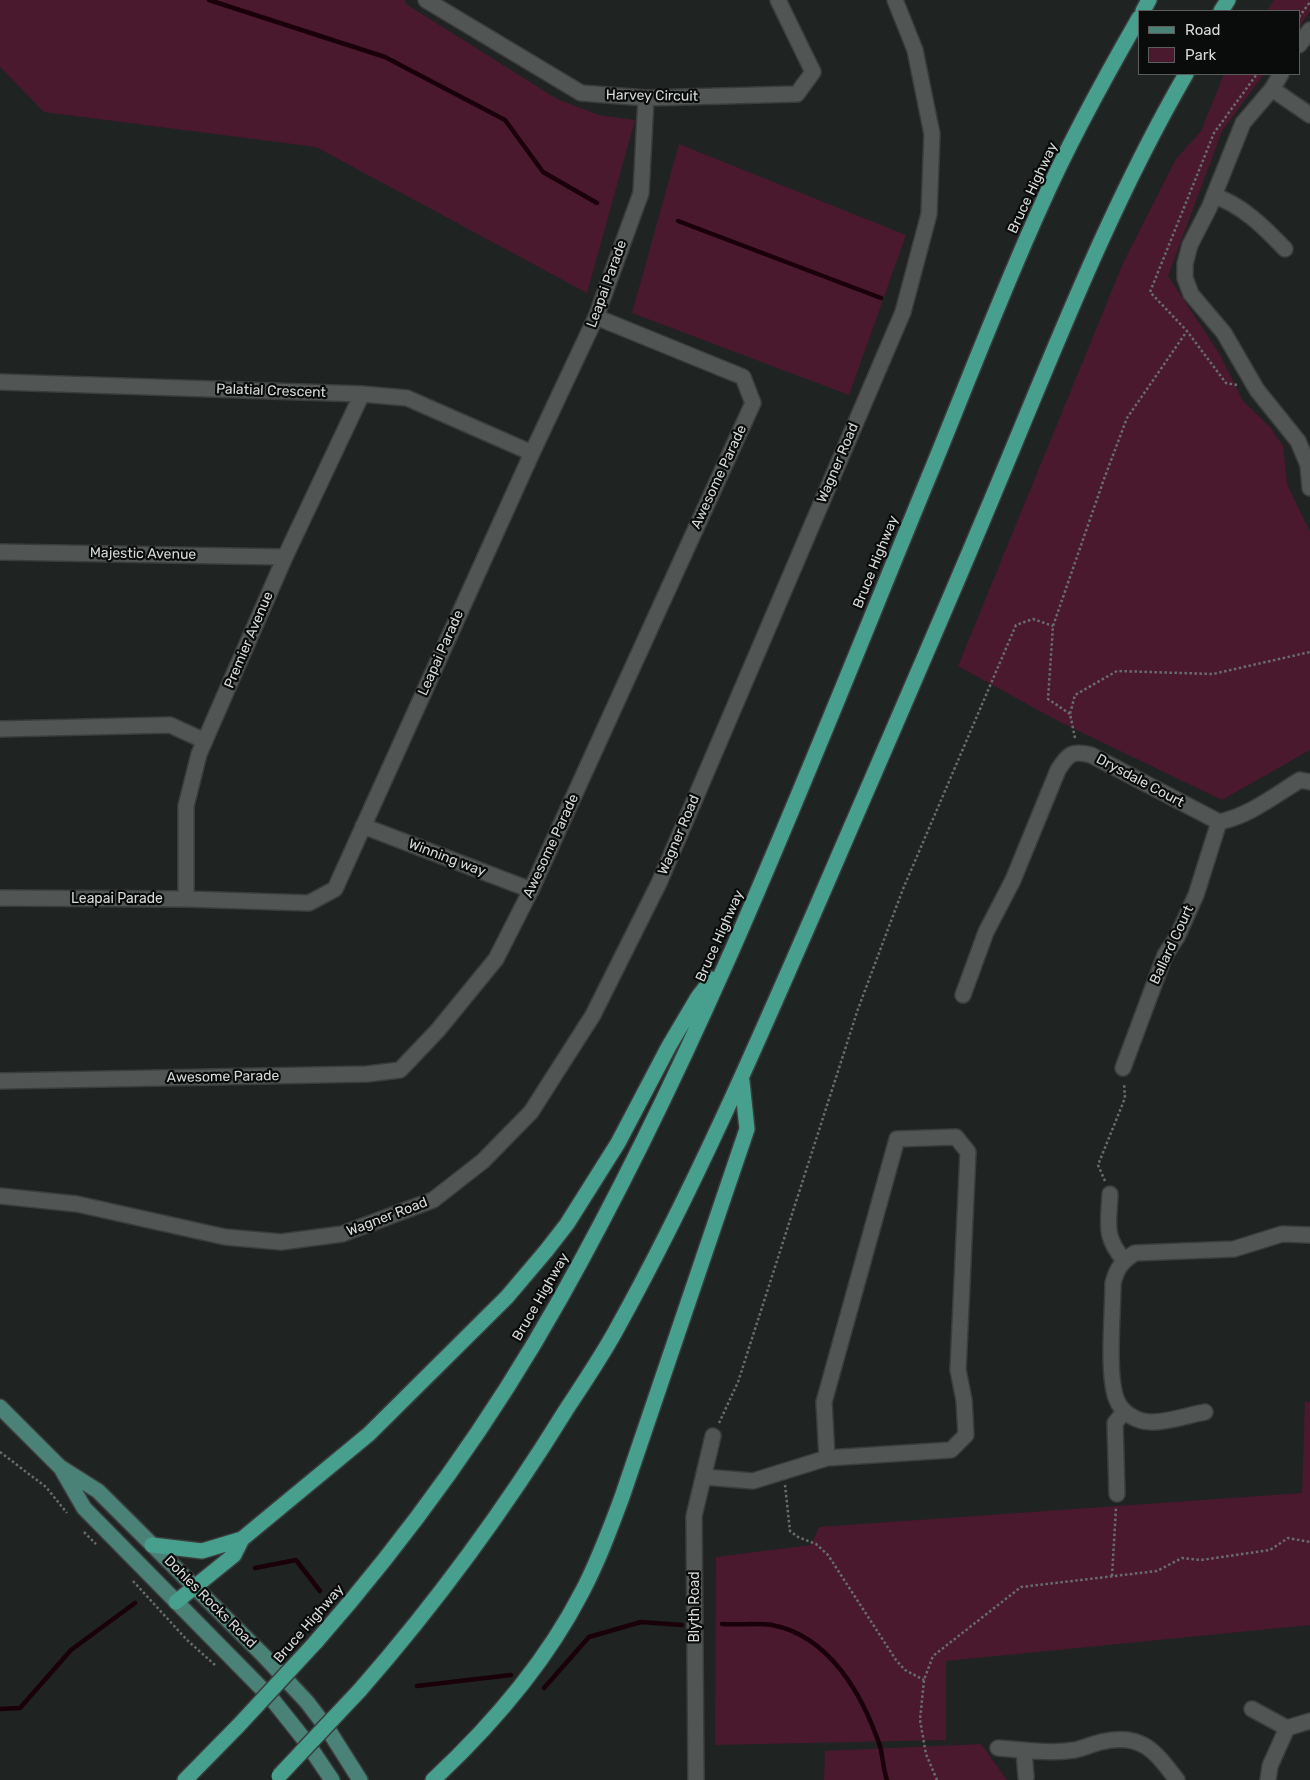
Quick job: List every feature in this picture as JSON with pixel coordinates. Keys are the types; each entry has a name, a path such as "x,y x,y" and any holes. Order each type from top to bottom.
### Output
{"highway":[{"name":"Bruce Highway","path":"185,1780 315,1643 369,1580 456,1464 505,1391 560,1300 624,1179 731,954 1042,203 1108,73 1138,20"},
{"path":"277,1778 360,1690 414,1628 464,1563 544,1446 612,1337 643,1279 742,1079 956,584 1102,238 1165,110 1185,75"},
{"path":"152,1544 202,1551 242,1539 369,1434 501,1304 567,1224 618,1143 698,997 731,954"},
{"path":"433,1780 505,1705 538,1665 579,1597 605,1542 747,1129 742,1079"},
{"path":"176,1602 234,1555 242,1539"}],"main road":[{"name":"Dohles Rocks Road","path":"0,1407 60,1467 98,1491 195,1586 306,1702 329,1731 360,1780"},
{"name":"Dohles Rocks Road","path":"60,1467 84,1508 272,1698 307,1743 332,1780"}],"street":[{"name":"Harvey Circuit","path":"426,0 581,92 646,98 797,94 813,72 778,0"},
{"name":"Wagner Road","path":"0,1196 77,1204 225,1236 281,1242 342,1234 433,1200 483,1161 531,1112 593,1015 659,883 903,312 929,214 932,134 915,50 895,0"},
{"path":"1300,44 1310,30"},
{"path":"1280,75 1272,89 1243,123 1214,196 1190,245 1185,264 1186,278 1191,294 1224,333 1258,390 1304,438 1310,488"},
{"path":"1272,89 1310,115"},
{"name":"Leapai Parade","path":"0,898 186,899 310,903 335,889 532,453 596,317 641,193 646,98"},
{"path":"1214,196 1231,204 1262,226 1285,249"},
{"name":"Awesome Parade","path":"0,1081 367,1074 400,1070 438,1030 496,959 531,890 753,403 742,377 596,317"},
{"name":"Palatial Crescent","path":"0,382 362,394 407,398 532,453"},
{"name":"Premier Avenue","path":"186,899 186,806 199,754 285,557 362,394"},
{"name":"Majestic Avenue","path":"0,552 285,557"},
{"path":"0,729 170,726 205,741"},
{"name":"Drysdale Court","path":"964,995 986,932 1013,880 1058,770 1070,755 1078,751 1091,755 1219,822"},
{"path":"1219,822 1233,820 1300,780 1310,782"},
{"name":"Ballard Court","path":"1123,1068 1165,955 1177,937 1196,895 1219,822"},
{"name":"Winning way","path":"363,826 531,890"},
{"path":"704,1477 753,1481 827,1458 951,1450 966,1435 964,1400 958,1370 968,1152 956,1137 897,1139 824,1402 827,1458"},
{"path":"1110,1194 1109,1237 1113,1247 1124,1260"},
{"path":"1205,1412 1152,1422 1137,1419 1124,1412 1116,1399 1112,1381 1113,1283 1116,1270 1124,1260 1135,1253 1234,1249 1282,1234 1310,1235"},
{"path":"1117,1494 1115,1423 1124,1412"},
{"name":"Blyth Road","path":"696,1780 694,1516 713,1436"},
{"path":"1252,1709 1287,1728 1310,1721"},
{"path":"1268,1780 1270,1766 1287,1728"},
{"path":"998,1748 1077,1750 1118,1739 1137,1741 1151,1748 1177,1780"},
{"path":"1024,1750 1026,1776"}],"path":[{"path":"1300,16 1310,2"},
{"path":"1070,714 1048,699 1053,626 1127,418 1187,330 1226,383 1258,390"},
{"path":"713,1436 738,1382 858,1008 903,889 1016,625 1033,619 1053,626"},
{"path":"1078,751 1070,714 1075,695 1117,671 1213,674 1308,651"},
{"path":"1110,1194 1098,1165 1125,1098 1123,1068"},
{"path":"783,1472 790,1531 798,1537 816,1544 828,1555 896,1660 906,1670 924,1680"},
{"path":"1112,1576 1117,1494"},
{"path":"937,1780 926,1754 920,1720 924,1680 933,1656 1021,1587 1157,1571 1182,1558 1201,1560 1270,1550 1288,1538 1310,1542"},
{"path":"146,1598 171,1623"}],"green space":[{"path":"0,0 405,0 406,4 557,99 599,115 635,120 587,293 316,147 44,112 0,67"},
{"path":"1274,0 1310,0 1310,12 1300,26 1300,10 1268,10"},
{"path":"1224,75 1263,75 1222,131 1168,276 1219,353 1243,401 1270,427 1283,446 1287,484 1310,532 1310,750 1222,800 1058,721 958,666 1124,261 1176,159 1201,131"},
{"path":"679,144 906,235 849,395 632,313"},
{"path":"1305,1402 1310,1402 1310,1625 946,1661 946,1740 715,1745 716,1557 811,1545 819,1527 1302,1493"},
{"path":"981,1744 1007,1780 824,1780 825,1751"}],"waterway":[{"path":"209,0 385,57 505,120 543,172 597,203"},
{"path":"678,221 881,298"},
{"path":"255,1568 296,1560 320,1591"},
{"path":"0,1709 20,1708 71,1650 135,1603"},
{"path":"544,1688 589,1637 641,1622 682,1625"},
{"path":"722,1624 772,1625 793,1631 827,1655 854,1689 864,1708 880,1746 887,1780"},
{"path":"417,1686 511,1675"}]}
